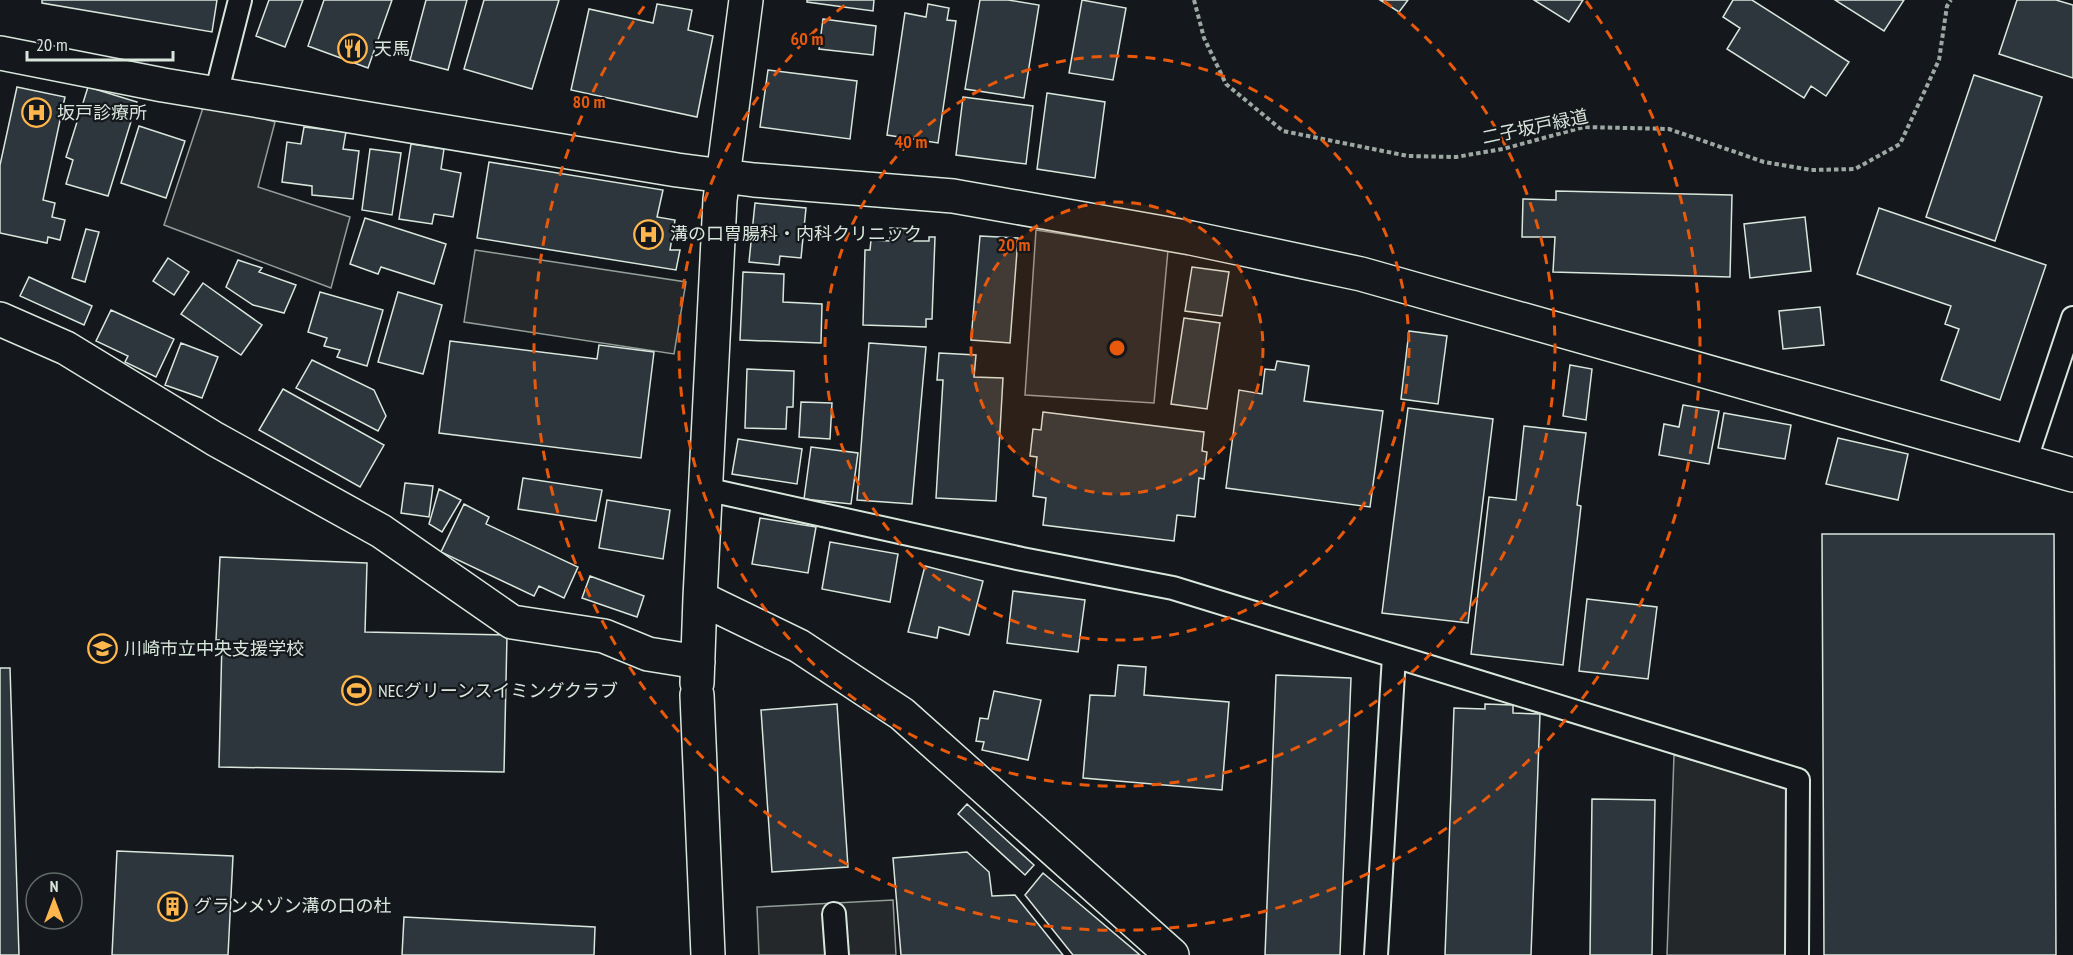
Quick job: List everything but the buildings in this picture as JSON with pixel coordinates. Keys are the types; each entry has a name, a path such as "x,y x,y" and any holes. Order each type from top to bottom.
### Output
{"street":[{"path":"708,955 697,695 700,598 719,210 746,0"},
{"path":"0,53 216,94 677,170 953,196 1191,238 1361,274 2073,475"},
{"path":"0,319 66,348 215,439 381,531 512,622 604,636 648,654 698,662"},
{"path":"700,598 799,646 902,714 1172,955"}],"lane":[{"path":"216,94 240,0"},
{"path":"2025,462 2073,318"},
{"path":"705,489 1022,559 1173,588 1798,780 1797,955"},
{"path":"1376,955 1394,656"},
{"path":"834,914 837,955"}],"path":[{"name":"二子坂戸緑道","path":"1194,0 1204,38 1226,84 1283,131 1408,156 1456,157 1503,149 1584,127 1669,129 1764,162 1811,170 1856,169 1900,144 1939,60 1947,6 1951,0"}],"shaded area":[{"path":"205,102 275,122 258,187 350,217 331,288 164,225"},
{"path":"1036,230 1168,250 1154,403 1025,395"},
{"path":"475,250 686,282 674,354 464,322"},
{"path":"1674,755 1791,789 1788,955 1667,955"},
{"path":"893,900 896,955 759,955 757,907"}],"place":[{"name":"天馬","path":"353,49"},
{"name":"坂戸診療所","path":"36,113"},
{"name":"溝の口胃腸科・内科クリニック","path":"649,234"},
{"name":"川崎市立中央支援学校","path":"103,649"},
{"name":"NECグリーンスイミングクラブ","path":"357,691"},
{"name":"グランメゾン溝の口の杜","path":"173,906"}]}
